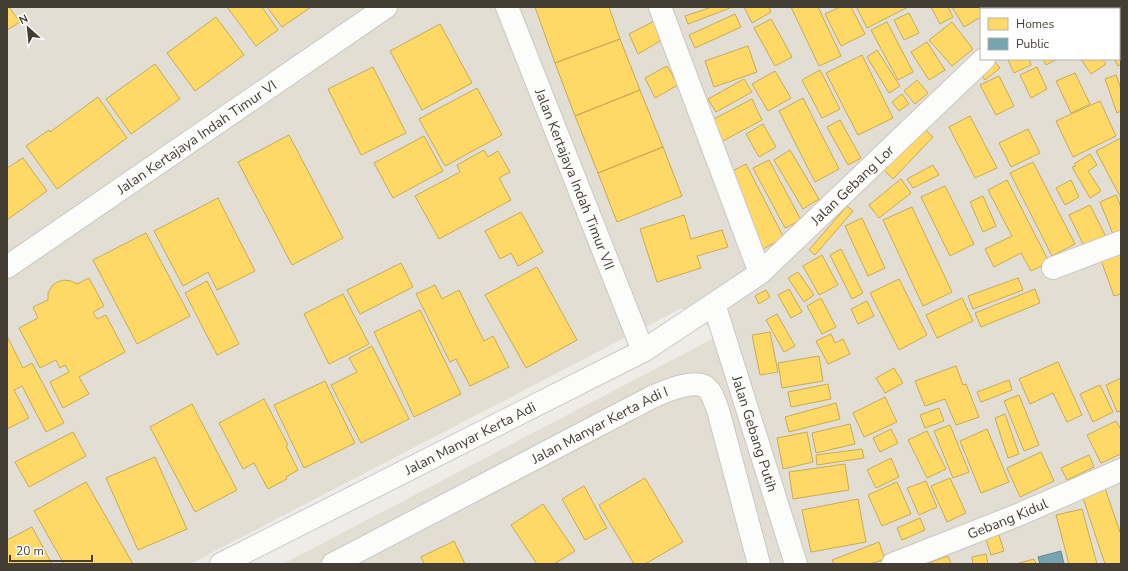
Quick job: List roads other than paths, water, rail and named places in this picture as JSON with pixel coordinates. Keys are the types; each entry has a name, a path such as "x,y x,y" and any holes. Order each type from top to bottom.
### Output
{"street":[{"name":"Jalan Kertajaya Indah Timur VI","path":"7,267 386,7"},
{"name":"Jalan Kertajaya Indah Timur VII","path":"507,7 643,351"},
{"path":"660,7 760,273"},
{"name":"Jalan Gebang Lor","path":"714,304 760,273 983,60"},
{"path":"1053,268 1121,242"},
{"name":"Jalan Manyar Kerta Adi","path":"221,564 643,351 714,304"},
{"name":"Jalan Gebang Putih","path":"714,304 796,564"},
{"name":"Jalan Manyar Kerta Adi I","path":"333,564 654,396 674,388 693,385 703,386 710,392 718,410 759,564"},
{"name":"Gebang Kidul","path":"893,564 1010,518 1121,470"}]}
